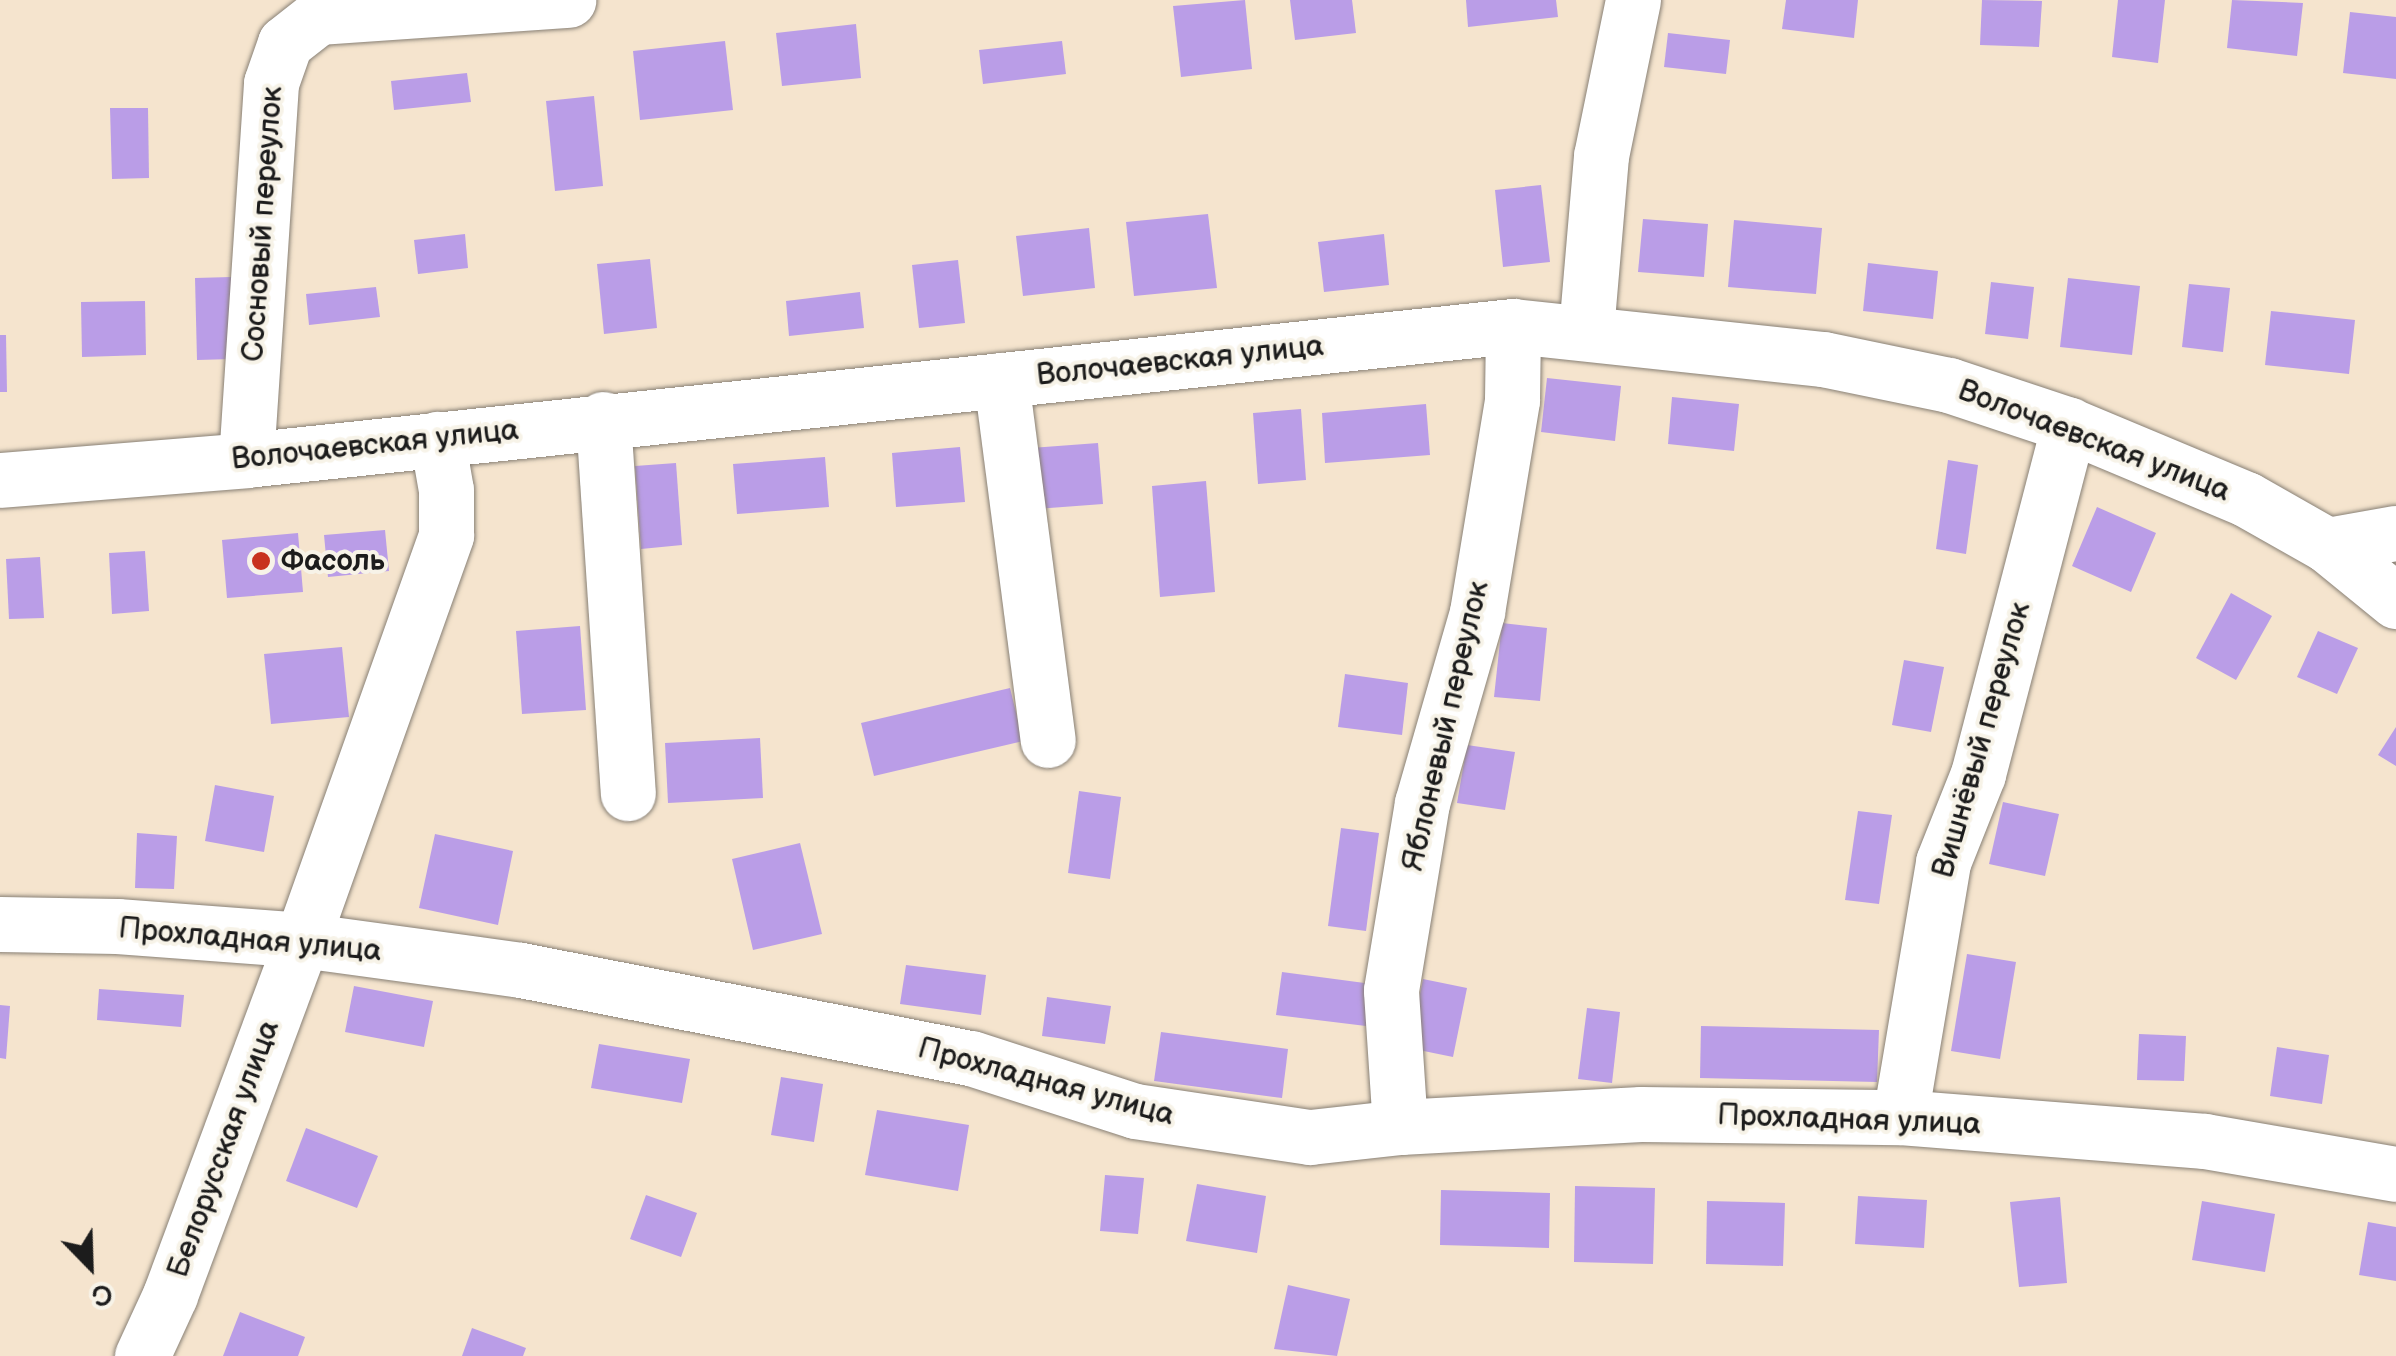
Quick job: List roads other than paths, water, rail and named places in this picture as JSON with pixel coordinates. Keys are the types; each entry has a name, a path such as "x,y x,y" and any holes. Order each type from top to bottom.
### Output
{"street":[{"name":"Сосновый переулок","path":"246,460 271,83 284,43 318,17 568,0"},
{"path":"1586,331 1601,156 1632,0"},
{"name":"Волочаевская улица","path":"0,480 246,460 603,419 1513,326 1823,359 1949,385 2070,425 2246,498 2327,545 2396,601"},
{"name":"Яблоневый переулок","path":"1400,1127 1391,990 1422,803 1477,612 1512,400 1513,326"},
{"path":"1000,380 1048,740"},
{"path":"603,419 628,793"},
{"name":"Вишнёвый переулок","path":"1900,1118 1943,862 1978,774 2070,425"},
{"name":"Белорусская улица","path":"142,1356 170,1295 302,940 446,535 446,490 437,439"},
{"path":"2327,545 2396,533"},
{"name":"Прохладная улица","path":"0,924 117,926 302,940 521,970 972,1058 1135,1110 1310,1137 1400,1127 1641,1114 1900,1118 2204,1141 2396,1174"}],"place":[{"name":"Фасоль","path":"261,561"}]}
